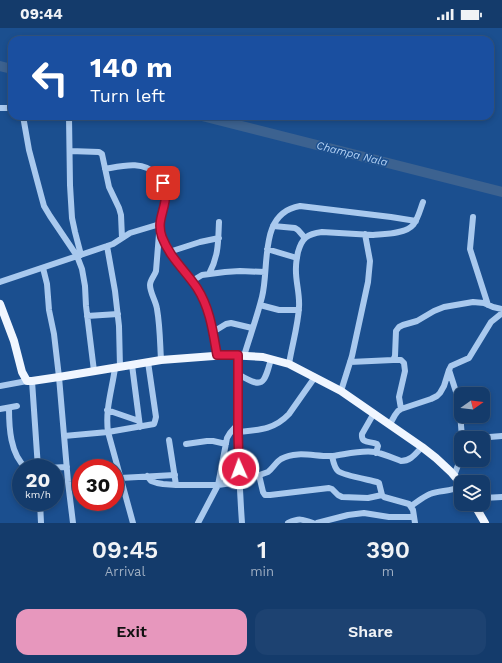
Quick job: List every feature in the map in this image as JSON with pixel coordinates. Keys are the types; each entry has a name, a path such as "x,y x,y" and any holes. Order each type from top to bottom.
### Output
{"main road":[{"path":"0,304 14,341 22,372 30,381 161,360 217,355 263,357 289,364 341,391 422,447 436,458 454,476"},
{"path":"478,511 485,523"}],"street":[{"path":"24,120 29,150 44,206 79,255"},
{"path":"69,120 72,218 84,277 94,371"},
{"path":"70,151 99,152 102,154 109,187 121,215 122,238"},
{"path":"105,169 139,165 148,168 156,174 163,183 165,199 160,227 156,270 150,286 156,301 159,319 161,360"},
{"path":"289,364 299,310 296,268 297,258 304,238 314,233 322,232 382,234 404,231 412,227 416,221 423,202"},
{"path":"242,523 239,482 238,374 241,356 260,305 264,287 267,245 273,226 285,210 300,206 416,221"},
{"path":"473,217 470,248 488,305"},
{"path":"209,274 216,259 219,222"},
{"path":"273,226 296,228 304,238"},
{"path":"0,282 114,244 130,233 160,227"},
{"path":"160,227 164,243 169,252 197,288 204,302 210,316 217,355"},
{"path":"341,391 350,362 370,271 370,261 365,234"},
{"path":"169,252 218,238"},
{"path":"107,246 119,326 117,367 106,420 115,459"},
{"path":"267,249 297,258"},
{"path":"43,268 47,284 49,310 54,334 73,523 67,523"},
{"path":"192,281 200,276 232,271 265,272"},
{"path":"393,360 395,356 396,331 403,325 417,321 444,307 473,302 479,302 502,309"},
{"path":"260,305 279,310 299,310"},
{"path":"390,424 395,415 401,409 425,402 437,396 444,386 448,370 451,366 469,358 491,322 502,313"},
{"path":"87,316 118,314"},
{"path":"213,332 229,323 235,323 252,328"},
{"path":"238,374 255,383 260,383 264,380 271,359"},
{"path":"350,362 400,360 404,363 405,371 399,397 401,409"},
{"path":"64,436 108,432 140,424 154,424 156,421 148,362"},
{"path":"132,365 140,424"},
{"path":"448,370 458,398 461,431"},
{"path":"238,432 262,430 277,424 284,419 315,377"},
{"path":"0,386 30,381 37,459"},
{"path":"0,409 17,406"},
{"path":"9,408 9,429 18,459"},
{"path":"107,410 140,424"},
{"path":"374,413 361,437 366,442 377,444 378,446 376,452"},
{"path":"198,523 218,485 226,444 230,433 238,424"},
{"path":"490,437 502,436"},
{"path":"169,440 176,485"},
{"path":"186,444 207,440 226,444"},
{"path":"147,476 151,481 156,483 176,485 218,485 239,482 268,472 272,470 276,463 280,460 292,455 305,454 332,456 361,452 376,452 405,461 411,458 422,447"},
{"path":"317,523 348,515 364,513 415,520 409,504 384,497 380,483 344,474 338,471 332,456"},
{"path":"124,478 175,475"},
{"path":"259,475 263,492 266,495 329,488 332,488 342,497 368,498 382,494"},
{"path":"411,506 430,494 454,489"},
{"path":"124,492 133,523"},
{"path":"490,498 502,497"},
{"path":"40,511 41,523"},
{"path":"288,523 303,519 311,523"}],"waterway":[{"name":"Champa Nala","path":"0,66 8,68"},
{"name":"Champa Nala","path":"218,120 502,192"}],"route":[{"path":"163,183 165,199 161,216 160,230 167,249 202,296 210,316 217,355 238,355 239,469"}]}
